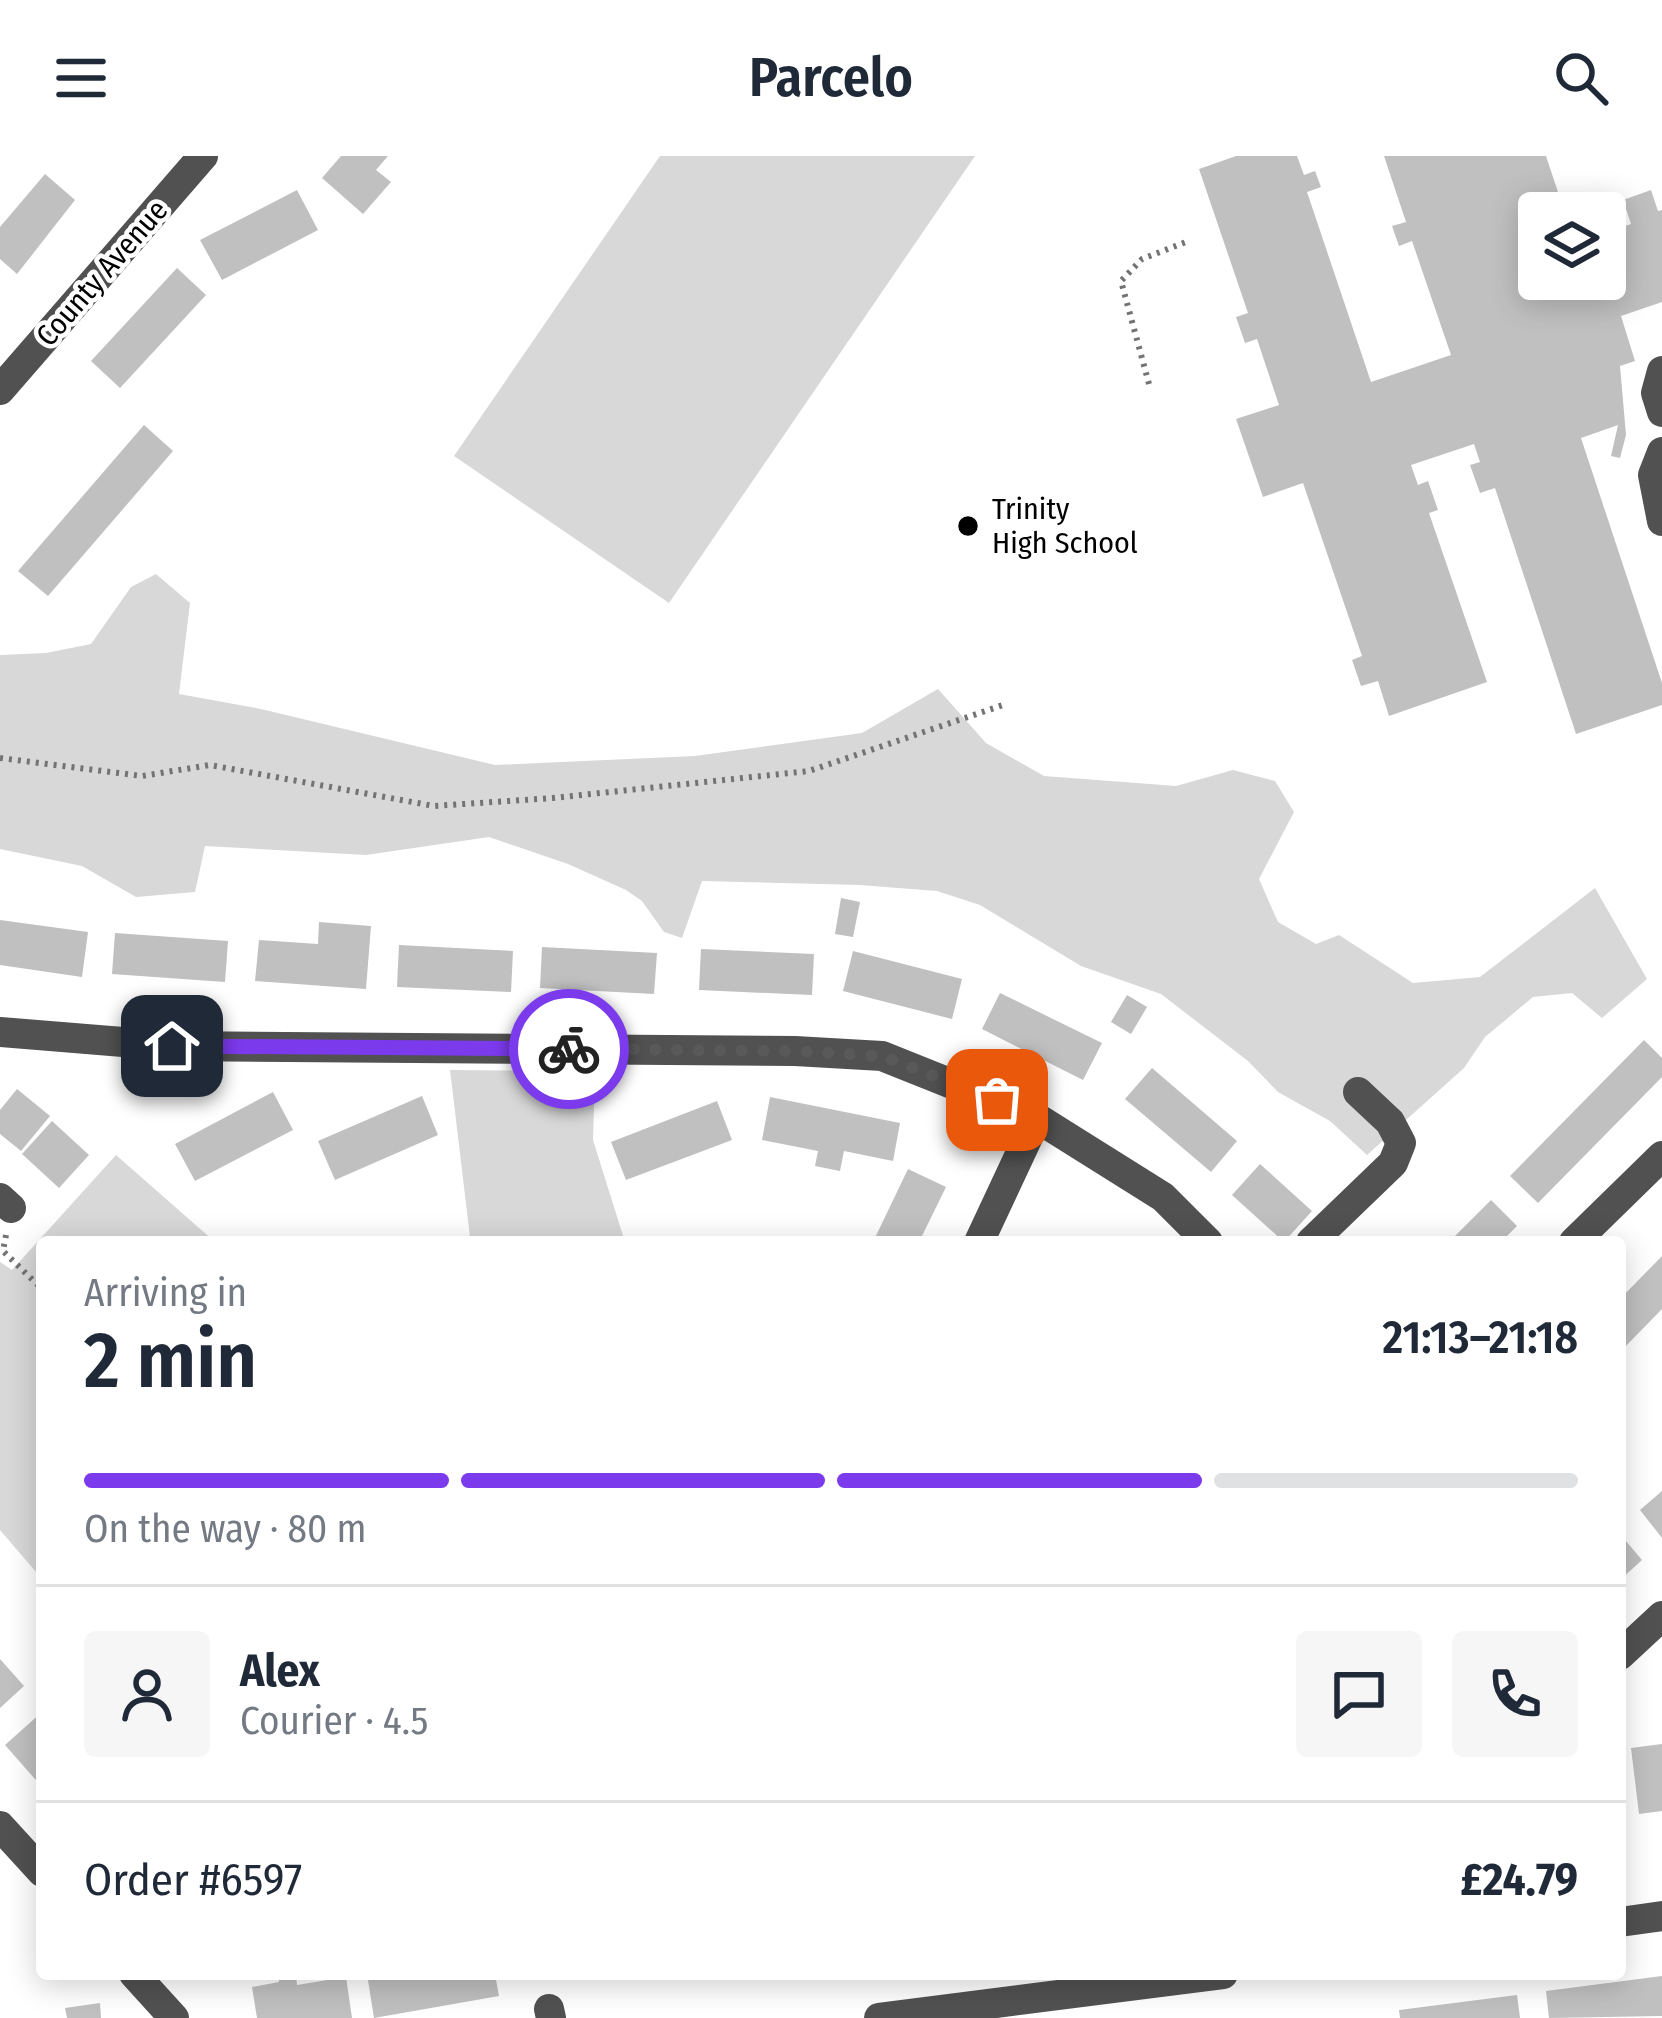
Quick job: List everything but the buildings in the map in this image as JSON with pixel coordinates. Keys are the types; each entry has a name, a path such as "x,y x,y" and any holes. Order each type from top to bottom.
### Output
{"street":[{"name":"County Avenue","path":"0,390 203,156"},
{"path":"1662,371 1656,393 1662,412"},
{"path":"1662,452 1653,475 1662,521"},
{"path":"0,1032 172,1046 795,1051 882,1056 1037,1118 1162,1197 1202,1236"},
{"path":"1317,1236 1393,1163 1401,1143 1390,1121 1358,1093"},
{"path":"982,1236 1037,1118"},
{"path":"1580,1236 1662,1156"},
{"path":"1626,1649 1662,1616"},
{"path":"0,1826 36,1865"},
{"path":"1626,1921 1662,1916"},
{"path":"139,1980 174,2018"},
{"path":"879,2018 1066,1984 1129,1980"}],"path":[{"path":"1149,384 1121,281 1142,259 1186,242"},
{"path":"0,758 142,776 210,765 434,806 809,771 1006,704"},
{"path":"5,1203 2,1251 36,1283"}],"shaded area":[{"path":"660,156 975,156 669,603 454,456"},
{"path":"156,574 190,603 179,694 495,765 695,756 862,733 938,689 986,743 1044,776 1176,786 1233,770 1275,781 1294,812 1259,879 1278,922 1316,944 1339,935 1413,983 1480,977 1595,888 1647,979 1602,1018 1572,993 1533,997 1485,1037 1464,1068 1367,1155 1330,1121 1278,1092 1248,1061 1161,994 1081,966 980,905 937,891 702,881 682,938 664,932 642,901 626,890 489,837 366,855 205,846 195,892 136,897 82,866 0,849 0,655 91,644 131,587"},
{"path":"450,1070 595,1071 593,1140 623,1236 470,1236"},
{"path":"116,1155 208,1236 43,1236"},
{"path":"36,1243 36,1572 0,1530 0,1262 12,1270"}],"way so far":[{"path":"569,1049 882,1056 997,1100"}],"place":[{"name":"Trinity High School","path":"968,526"}],"route":[{"path":"172,1046 569,1049"}]}
